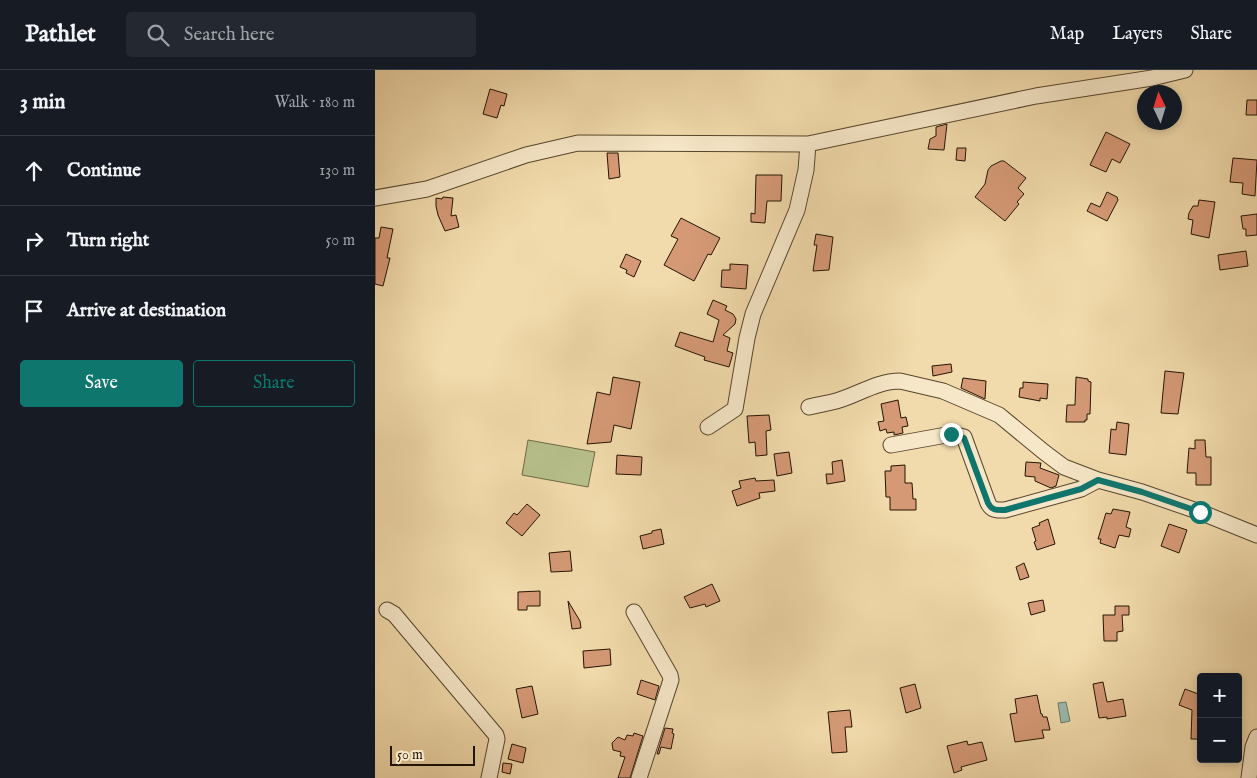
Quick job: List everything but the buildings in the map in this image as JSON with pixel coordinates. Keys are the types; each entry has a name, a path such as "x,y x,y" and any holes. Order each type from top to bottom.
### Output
{"street":[{"path":"375,198 427,189 526,155 578,143 808,144 1035,96 1151,78 1185,70"},
{"path":"708,428 735,409 753,314 797,210 806,170 808,144"},
{"path":"809,406 833,402 861,390 894,381 943,391 999,414 1065,467 1098,480 1142,492 1257,534"},
{"path":"891,444 951,434 964,438 990,508 995,510 1005,510 1081,489 1098,480"},
{"path":"387,610 394,614 496,735 497,739 489,778"},
{"path":"634,612 670,675 671,680 639,778"},
{"path":"1249,778 1253,747 1257,737"}],"green space":[{"path":"528,440 595,452 588,487 522,475"}],"shaded area":[{"path":"1066,702 1070,721 1061,723 1058,703"}],"route":[{"path":"951,434 964,438 990,508 995,510 1005,510 1081,489 1098,480 1142,492 1200,512"}]}
